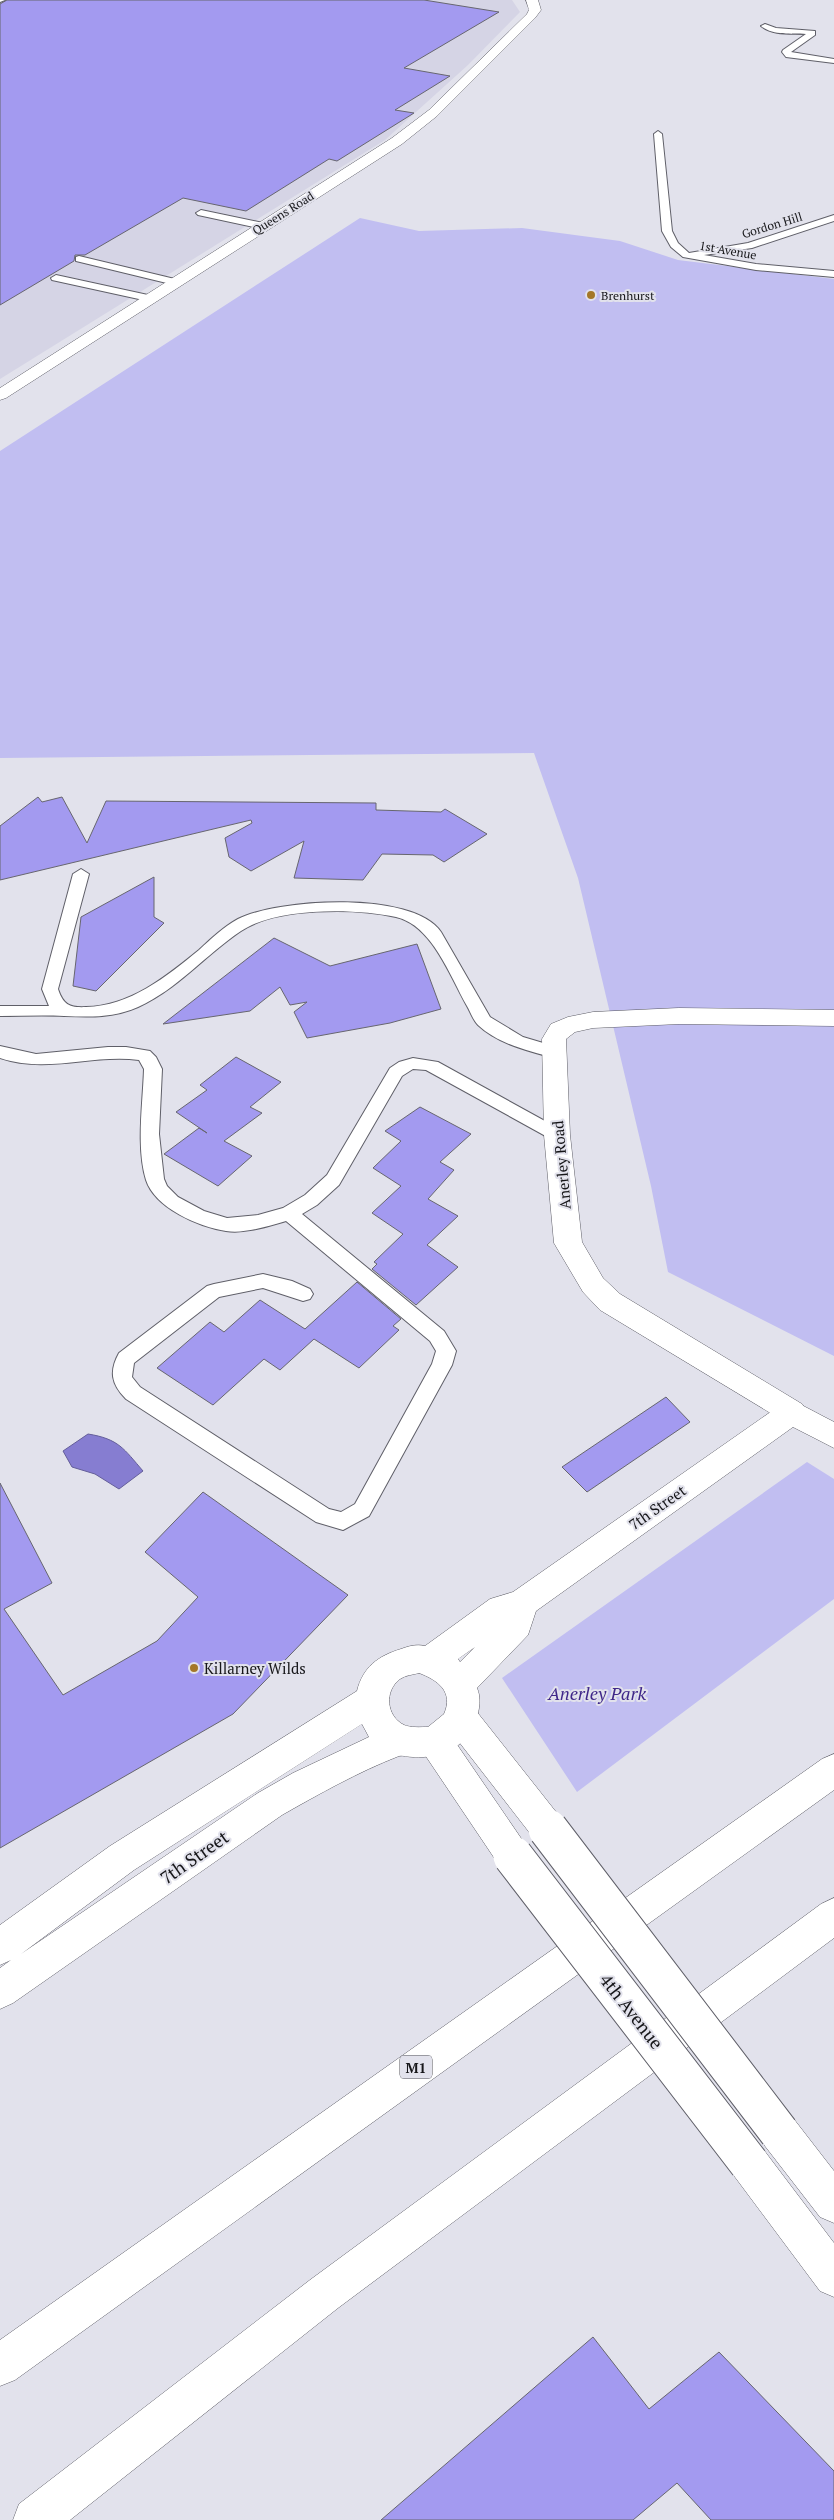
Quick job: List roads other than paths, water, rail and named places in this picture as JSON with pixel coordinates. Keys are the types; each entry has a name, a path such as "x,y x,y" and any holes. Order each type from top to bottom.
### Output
{"main road":[{"name":"Queens Road","path":"0,395 418,126 532,16 535,10 532,0"},
{"name":"Anerley Road","path":"834,1018 679,1016 593,1020 568,1026 560,1030 554,1039 557,1134 568,1243 593,1285 610,1302 650,1328 834,1436"},
{"name":"7th Street","path":"430,1661 501,1610 522,1603 792,1412"},
{"path":"461,1683 517,1625 522,1603"},
{"path":"419,1659 430,1661 452,1672 461,1683 465,1702 461,1718 450,1731 435,1741 417,1744 398,1740 384,1730 374,1716 372,1700 376,1684 386,1671 402,1662 419,1659"},
{"path":"0,1947 122,1858 372,1700"},
{"path":"461,1718 834,2202"},
{"name":"7th Street","path":"0,1990 270,1804 305,1784 398,1740"},
{"name":"4th Avenue","path":"435,1741 512,1856 749,2163 834,2277"},
{"name":"M1","path":"0,2366 248,2186 834,1770"},
{"path":"122,1858 144,1891"},
{"path":"35,2520 324,2294 834,1916"}],"lane":[{"path":"765,26 771,30 784,32 812,33 786,52 789,55 834,61"},
{"name":"1st Avenue","path":"658,134 667,231 674,245 686,255 756,267 834,274"},
{"path":"201,213 263,226"},
{"name":"Gordon Hill","path":"686,255 750,246 834,218"},
{"path":"79,259 175,282"},
{"path":"56,278 148,298"},
{"path":"63,1012 54,1004 50,989 81,874"},
{"path":"0,1011 108,1012 135,1001 187,968 245,922 267,913 290,909 369,909 402,914 421,922 433,932 484,1021 517,1041 554,1052"},
{"path":"0,1052 26,1061 44,1062 114,1052 144,1055 153,1069 150,1134 155,1179 160,1190 172,1202 198,1216 227,1225 258,1222 289,1213 311,1200 334,1180 396,1072 414,1062 432,1066 557,1134"},
{"path":"289,1213 437,1336 446,1351 442,1365 362,1510 343,1521 323,1516 141,1398 122,1382 120,1372 126,1358 214,1291 263,1281 285,1286 303,1294"}],"place":[{"name":"Brenhurst","path":"591,295"},
{"name":"Killarney Wilds","path":"194,1668"}],"park label":[{"name":"Anerley Park","path":"597,1693"}]}
